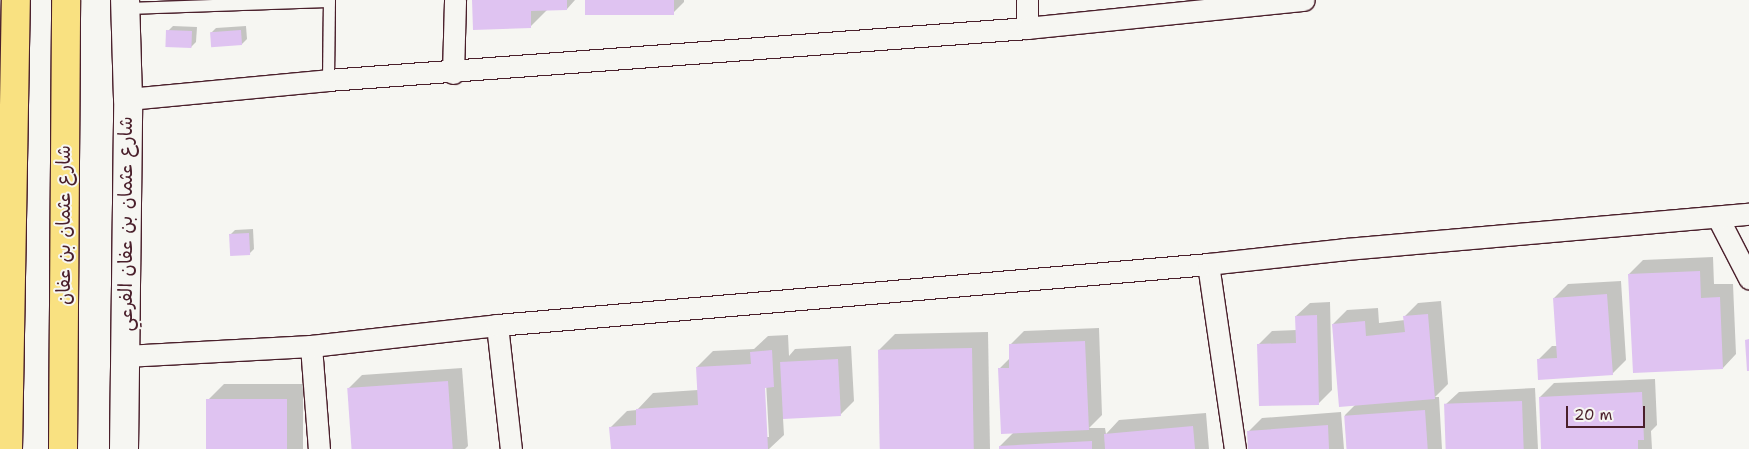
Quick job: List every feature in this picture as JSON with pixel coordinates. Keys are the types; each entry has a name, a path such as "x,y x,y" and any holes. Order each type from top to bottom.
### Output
{"main road":[{"path":"8,449 16,0"},
{"name":"شارع عثمان بن عفان","path":"63,449 66,0"},
{"name":"شارع عثمان بن عفان الفرعي","path":"124,449 128,99 126,4"},
{"path":"0,254 14,105"}],"street":[{"path":"453,72 455,0"},
{"path":"1027,0 1027,28"},
{"path":"128,99 328,80 1027,28 1304,0"},
{"path":"125,356 311,346 497,325 1208,264 1345,249 1749,214"},
{"path":"1718,218 1749,278"},
{"path":"1208,264 1235,449"},
{"path":"497,325 511,449"},
{"path":"311,346 319,449"}],"lane":[{"path":"126,4 329,1 328,80"}],"building":[{"path":"472,0 567,0 567,10 531,11 531,28 473,30"},
{"path":"585,0 674,0 674,15 585,15"},
{"path":"166,30 192,31 191,48 165,47"},
{"path":"241,30 242,45 211,47 210,32"},
{"path":"249,233 250,255 230,256 229,234"},
{"path":"1700,271 1701,298 1720,297 1723,369 1633,373 1628,274"},
{"path":"1607,294 1613,375 1538,380 1537,359 1557,358 1553,298"},
{"path":"1428,314 1435,399 1339,407 1332,324 1365,321 1366,336 1405,332 1403,316"},
{"path":"1317,315 1319,405 1259,406 1257,344 1296,343 1295,316"},
{"path":"1749,339 1749,371 1747,371 1745,340"},
{"path":"1085,341 1089,430 1001,434 998,368 1009,368 1009,344"},
{"path":"972,348 974,449 880,449 878,350"},
{"path":"772,350 774,387 765,388 768,449 611,449 609,427 636,425 636,409 698,405 696,367 751,364 750,352"},
{"path":"838,359 841,416 783,419 780,362"},
{"path":"448,381 453,449 352,449 347,388"},
{"path":"1642,392 1644,440 1638,440 1638,449 1541,449 1539,397"},
{"path":"206,399 287,399 287,449 206,449"},
{"path":"1522,401 1524,449 1446,449 1444,404"},
{"path":"1425,410 1428,449 1347,449 1344,416"},
{"path":"1328,425 1329,449 1248,449 1247,431"},
{"path":"1193,426 1195,449 1105,449 1104,434"},
{"path":"1092,441 1092,449 999,449 999,446"}]}
